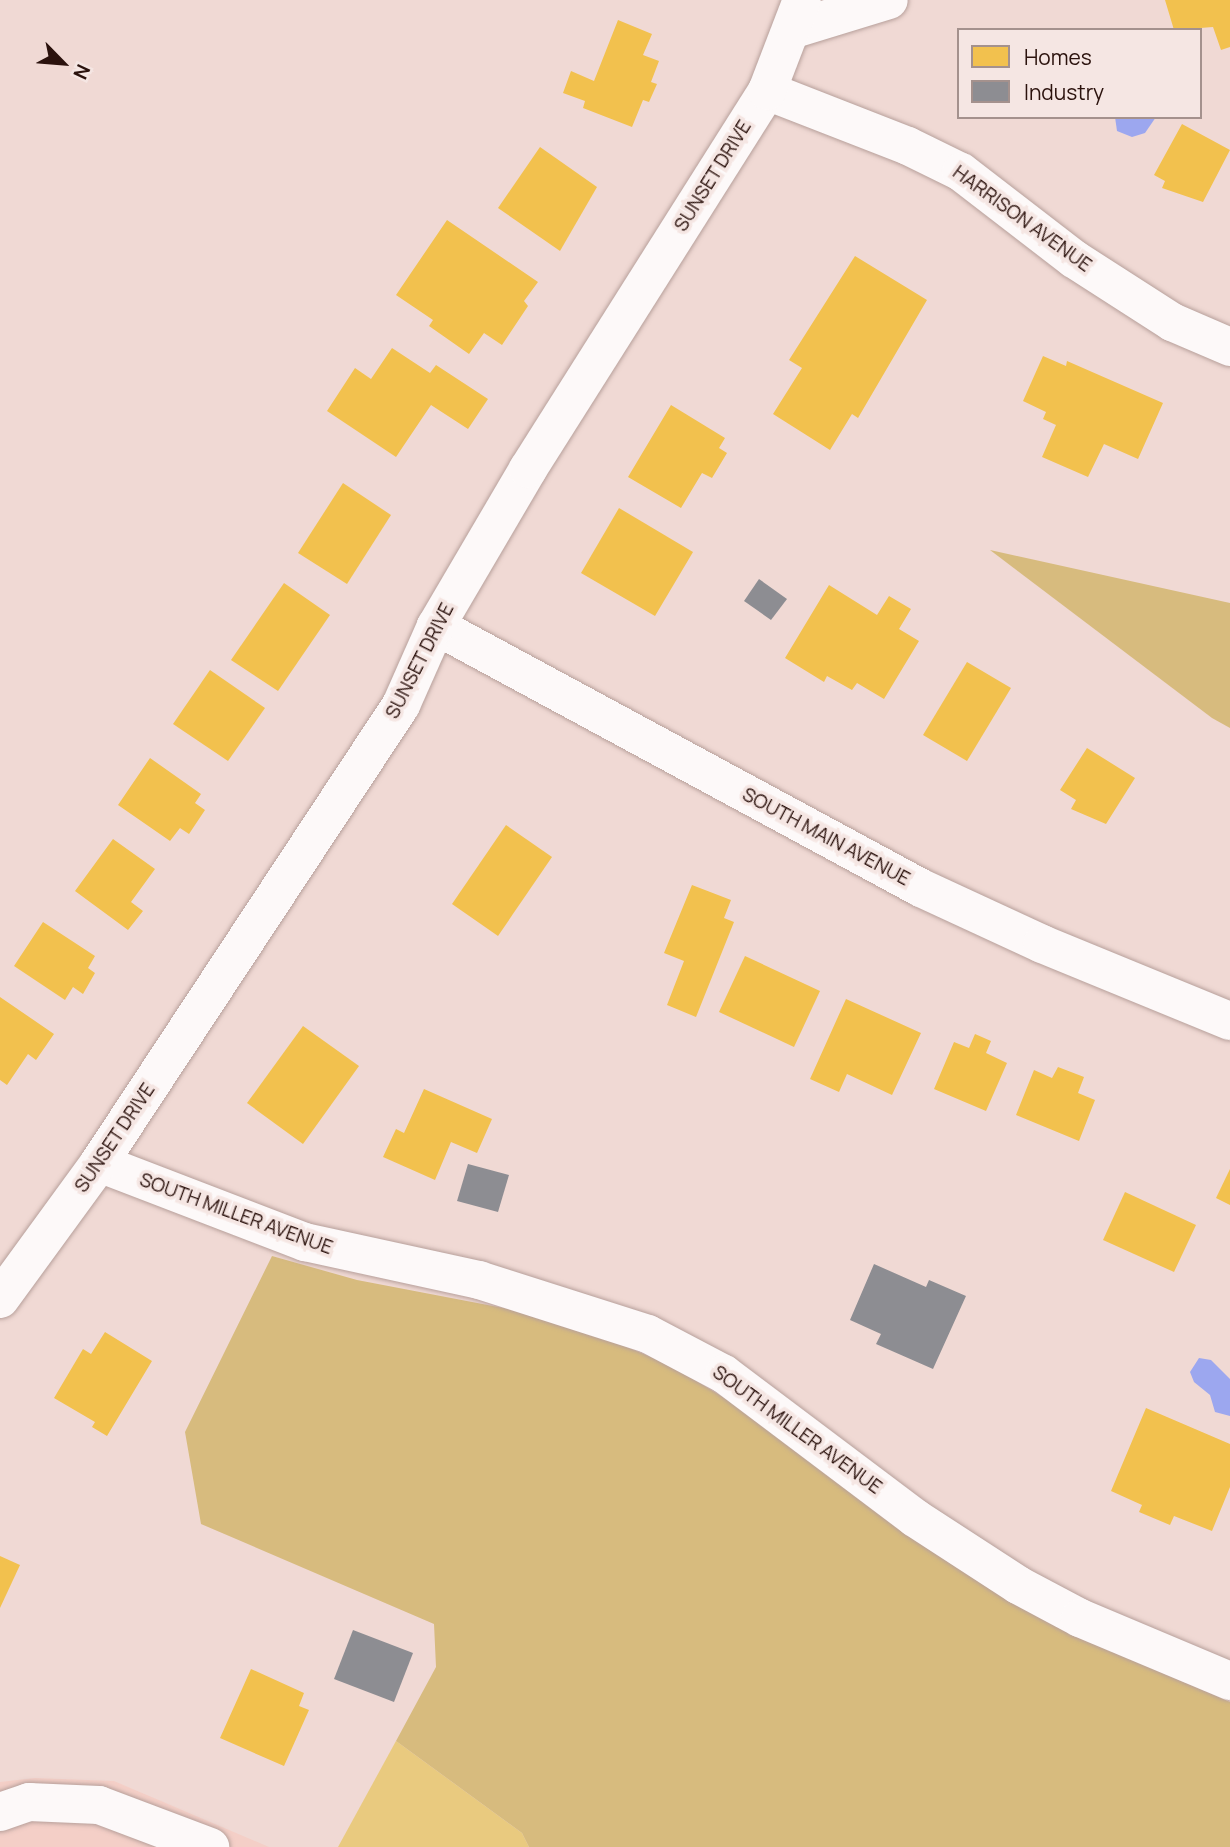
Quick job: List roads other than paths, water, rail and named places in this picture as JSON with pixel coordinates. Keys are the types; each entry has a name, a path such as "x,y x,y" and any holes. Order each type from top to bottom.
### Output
{"street":[{"path":"798,15 889,0"},
{"name":"SUNSET DRIVE","path":"0,1299 99,1163 401,705 436,626 541,447 767,91 798,15"},
{"name":"HARRISON AVENUE","path":"767,91 908,146 961,172 1074,259 1172,322 1230,347"},
{"name":"SOUTH MAIN AVENUE","path":"436,626 921,888 1042,944 1230,1021"},
{"name":"SOUTH MILLER AVENUE","path":"99,1163 304,1242 479,1280 648,1334 724,1374 915,1518 1018,1585 1080,1618 1230,1681"},
{"path":"0,1812 29,1802 99,1805 210,1847"}],"water":[{"path":"1115,119 1155,119 1145,133 1132,137 1117,131"},
{"path":"1199,1358 1211,1360 1230,1379 1230,1416 1215,1412 1210,1395 1194,1382 1190,1372"}]}
